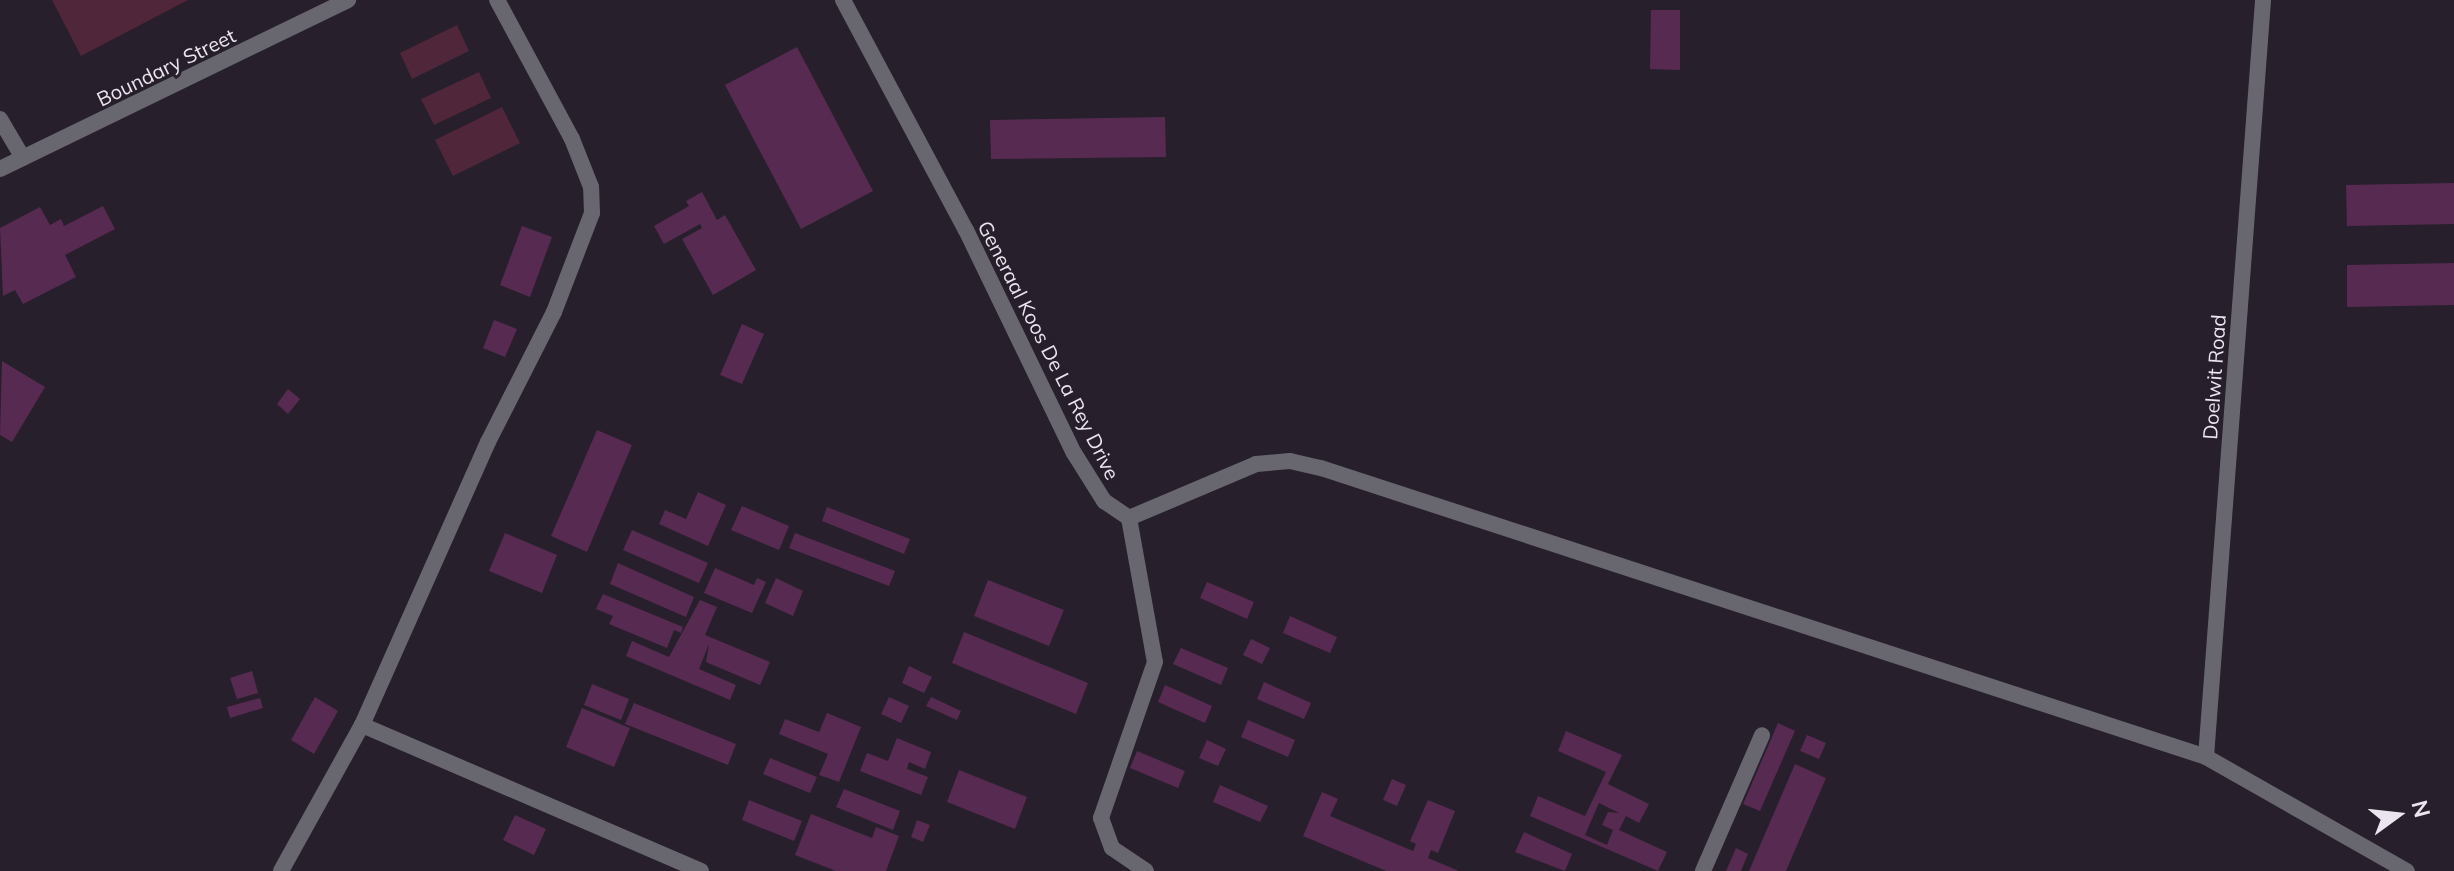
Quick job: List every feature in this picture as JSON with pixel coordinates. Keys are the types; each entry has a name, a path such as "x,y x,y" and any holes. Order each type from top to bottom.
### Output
{"street":[{"name":"Boundary Street","path":"0,169 348,0"},
{"path":"281,871 362,725 488,442 554,312 592,213 591,187 572,139 497,0"},
{"name":"Generaal Koos De La Rey Drive","path":"843,0 966,230 1074,453 1104,501 1129,518"},
{"name":"Doelwit Road","path":"2206,757 2263,0"},
{"path":"0,119 23,158"},
{"path":"1146,871 1112,848 1101,818 1155,662 1129,518 1256,464 1290,461 1321,468 2206,757 2407,871"},
{"path":"362,725 701,871"},
{"path":"1703,871 1762,735"}],"shaded area":[{"path":"52,0 188,0 81,56"},
{"path":"457,25 469,51 412,79 400,53"},
{"path":"479,72 491,98 434,125 421,99"},
{"path":"502,107 520,143 453,176 435,140"}],"building":[{"path":"1651,10 1680,10 1680,70 1650,69"},
{"path":"797,47 873,191 801,229 725,85"},
{"path":"1165,117 1166,157 991,159 990,120"},
{"path":"2454,183 2454,224 2347,226 2346,185"},
{"path":"702,192 717,220 725,215 756,270 713,295 682,239 702,228 700,224 664,244 654,226 689,206 686,201"},
{"path":"103,206 115,229 65,255 76,277 23,304 15,290 3,296 0,228 40,207 50,225 61,219 64,226"},
{"path":"522,226 552,237 530,297 500,285"},
{"path":"2454,263 2454,305 2347,307 2347,265"},
{"path":"494,320 517,329 505,357 483,348"},
{"path":"742,324 764,334 742,384 720,375"},
{"path":"2,361 45,387 12,442 0,435"},
{"path":"288,389 300,399 288,414 277,404"},
{"path":"597,430 632,445 587,552 551,536"},
{"path":"698,492 726,505 708,546 659,524 665,510 686,519"},
{"path":"742,506 789,526 779,550 731,530"},
{"path":"827,507 910,539 904,554 822,521"},
{"path":"632,530 708,563 699,583 623,550"},
{"path":"505,533 557,555 542,593 489,571"},
{"path":"795,533 895,571 889,586 789,548"},
{"path":"618,563 694,597 686,617 610,584"},
{"path":"715,568 754,585 757,578 766,582 752,613 704,593"},
{"path":"776,578 803,591 793,616 765,603"},
{"path":"988,580 1064,610 1049,646 974,616"},
{"path":"1207,582 1254,602 1247,619 1200,598"},
{"path":"603,594 683,627 681,633 674,630 667,648 609,624 613,616 596,609"},
{"path":"700,600 717,607 705,635 770,662 760,685 706,662 709,644 699,669 736,685 730,700 626,656 632,641 669,657"},
{"path":"1290,616 1337,637 1330,653 1283,633"},
{"path":"964,632 1088,683 1076,714 952,663"},
{"path":"1251,639 1270,648 1262,664 1243,655"},
{"path":"1181,648 1228,668 1221,685 1173,664"},
{"path":"909,666 932,677 924,693 902,683"},
{"path":"252,671 258,693 237,699 230,678"},
{"path":"1264,682 1311,703 1304,719 1257,699"},
{"path":"592,684 629,699 621,720 584,705"},
{"path":"1165,685 1212,706 1205,723 1158,702"},
{"path":"315,697 338,711 314,754 291,740"},
{"path":"889,697 909,706 901,723 881,714"},
{"path":"931,697 961,711 957,720 926,706"},
{"path":"260,698 263,708 230,718 227,707"},
{"path":"634,703 736,744 728,765 625,724"},
{"path":"582,708 630,728 614,767 566,747"},
{"path":"827,713 861,727 839,782 819,775 828,754 779,734 785,719 819,732"},
{"path":"1248,720 1295,740 1288,757 1241,737"},
{"path":"1778,723 1795,731 1760,811 1743,804"},
{"path":"1566,731 1622,755 1608,784 1649,804 1639,823 1626,816 1619,830 1667,852 1658,871 1530,816 1538,796 1585,816 1606,772 1558,751","holes":["1599,803 1619,813 1608,812 1602,825 1613,830 1607,845 1585,835"]},
{"path":"1807,735 1826,743 1819,759 1800,751"},
{"path":"897,738 931,752 925,769 909,762 907,769 928,777 921,795 860,771 867,753 888,761"},
{"path":"1207,740 1226,749 1218,766 1199,758"},
{"path":"1137,751 1185,771 1178,788 1130,768"},
{"path":"770,758 817,777 810,793 763,774"},
{"path":"1795,764 1826,778 1786,871 1749,871"},
{"path":"959,770 1027,797 1015,829 947,802"},
{"path":"1392,779 1406,785 1397,806 1383,800"},
{"path":"1220,785 1268,806 1260,822 1213,802"},
{"path":"844,789 900,811 893,830 836,807"},
{"path":"1322,792 1338,799 1330,816 1413,851 1416,844 1410,841 1428,800 1455,811 1438,853 1431,850 1428,858 1459,871 1386,871 1303,836"},
{"path":"749,800 802,821 794,841 742,820"},
{"path":"811,814 872,838 876,827 899,836 886,871 836,871 795,855"},
{"path":"515,815 546,829 534,855 503,840"},
{"path":"917,820 930,825 923,842 911,837"},
{"path":"1524,832 1572,854 1565,871 1515,852"},
{"path":"1736,848 1748,854 1741,871 1726,871"}]}
